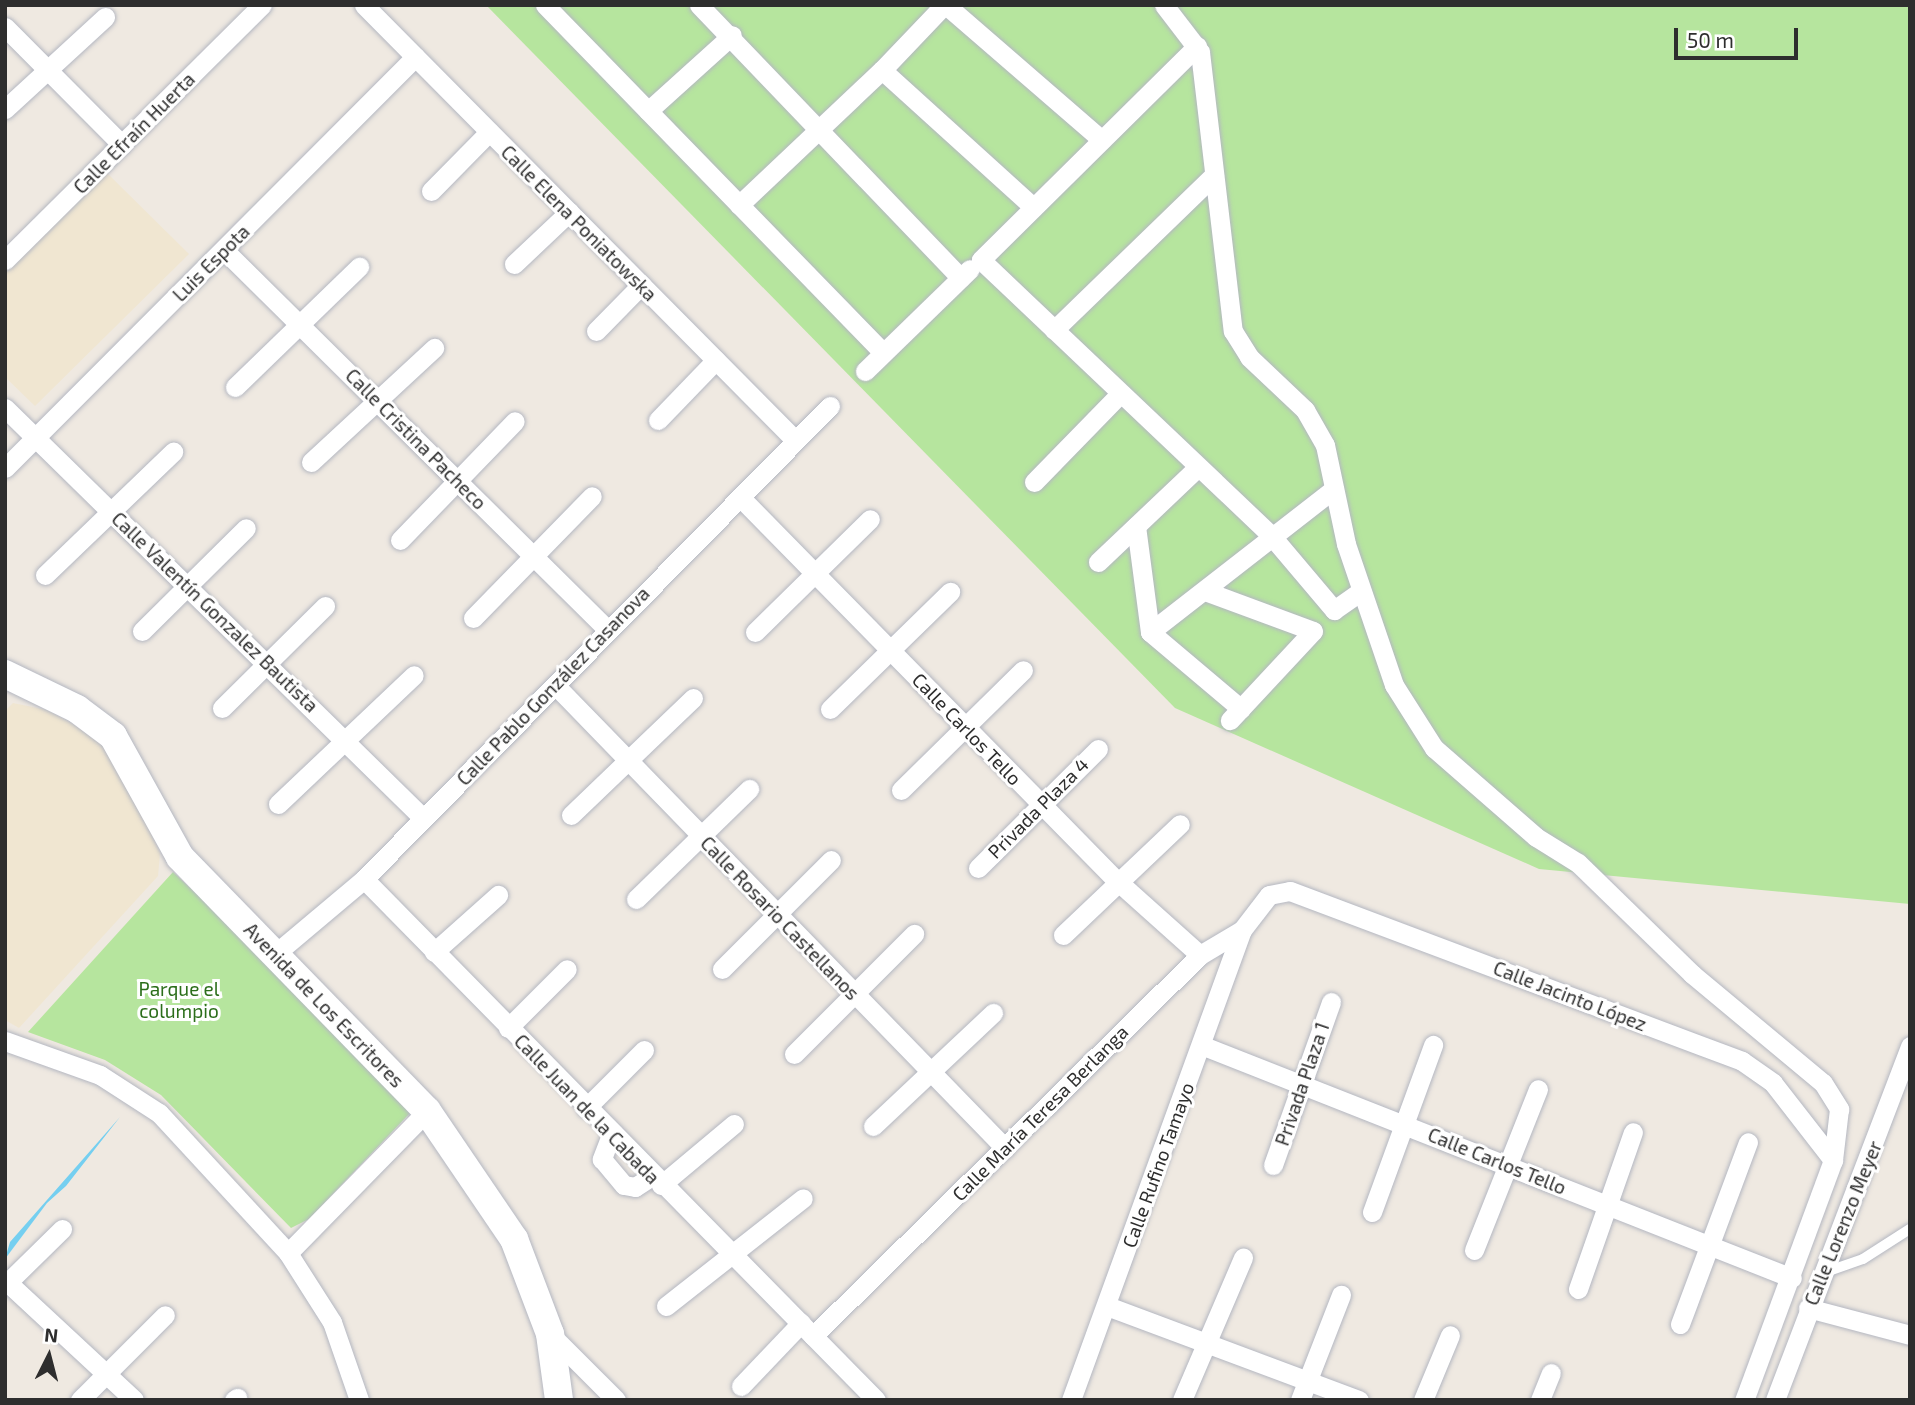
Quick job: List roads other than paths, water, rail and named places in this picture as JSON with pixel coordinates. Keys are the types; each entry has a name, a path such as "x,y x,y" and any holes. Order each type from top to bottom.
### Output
{"main road":[{"name":"Avenida de Los Escritores","path":"5,674 76,709 113,736 165,839 427,1111 513,1239 551,1334 559,1400"}],"street":[{"name":"Calle Efraín Huerta","path":"5,260 262,5"},
{"name":"Calle Elena Poniatowska","path":"364,5 795,440"},
{"path":"545,5 883,353"},
{"path":"699,5 732,35 818,135 961,278"},
{"path":"1164,5 1197,46 1233,331 1248,357 1305,410 1325,445 1360,592 1394,685 1434,748 1536,837 1578,863 1692,974 1823,1083 1839,1110 1833,1160 1793,1278 1744,1400"},
{"path":"739,205 818,135 882,70 937,8 1102,140"},
{"path":"5,108 105,17"},
{"path":"5,27 122,145"},
{"path":"648,111 732,35"},
{"path":"865,371 1197,46"},
{"name":"Luis Espota","path":"5,468 415,57"},
{"path":"882,70 1033,208"},
{"path":"431,191 489,132"},
{"path":"1054,330 1214,175"},
{"path":"514,264 569,212"},
{"name":"Calle Cristina Pacheco","path":"224,250 607,629"},
{"path":"981,260 1197,468 1269,533 1334,610"},
{"path":"235,387 359,267"},
{"path":"596,331 641,285"},
{"path":"312,462 435,348"},
{"path":"658,420 716,360"},
{"path":"1034,482 1120,394"},
{"name":"Calle Pablo González Casanova","path":"275,954 363,878 557,687 607,629 830,406"},
{"name":"Calle Valentín Gonzalez Bautista","path":"5,408 424,818"},
{"path":"400,540 515,421"},
{"path":"45,575 173,452"},
{"path":"1098,562 1197,468"},
{"path":"1150,632 1205,591 1269,533 1334,489"},
{"path":"473,618 535,558 592,496"},
{"name":"Calle Carlos Tello","path":"740,496 1115,879 1200,955"},
{"path":"755,632 870,519"},
{"path":"1136,526 1150,632 1236,715 1334,610 1360,592"},
{"path":"142,631 246,528"},
{"path":"1205,591 1313,631"},
{"path":"830,709 950,592"},
{"path":"222,708 265,662 325,606"},
{"path":"901,790 1023,670"},
{"path":"278,804 414,675"},
{"name":"Calle Rosario Castellanos","path":"557,687 853,991 929,1074 1005,1148"},
{"path":"570,815 693,698"},
{"name":"Privada Plaza 4","path":"978,868 1098,750"},
{"path":"636,899 749,789"},
{"path":"1063,935 1115,879 1180,824"},
{"path":"722,969 775,912 831,860"},
{"name":"Calle Juan de la Cabada","path":"363,878 611,1135 876,1400"},
{"name":"Calle Jacinto López","path":"1269,895 1290,891 1742,1060 1796,1109 1833,1160"},
{"path":"435,952 498,895"},
{"name":"Calle María Teresa Berlanga","path":"741,1386 807,1330 1005,1148 1200,955 1242,930 1269,895"},
{"name":"Calle Rufino Tamayo","path":"1071,1400 1242,930"},
{"path":"794,1054 853,991 914,934"},
{"path":"508,1028 567,969"},
{"name":"Privada Plaza 1","path":"1273,1166 1331,1002"},
{"path":"873,1126 993,1013"},
{"path":"5,1041 100,1075 159,1113 288,1253 332,1322 359,1400"},
{"name":"Calle Carlos Tello","path":"1201,1045 1793,1278"},
{"path":"1372,1212 1433,1045"},
{"name":"Calle Lorenzo Meyer","path":"1774,1400 1910,1046"},
{"path":"586,1108 644,1050"},
{"path":"1474,1250 1538,1089"},
{"path":"288,1253 427,1111"},
{"path":"611,1135 602,1160 624,1185 635,1187 657,1180 734,1124"},
{"path":"1578,1289 1605,1204 1633,1132"},
{"path":"1680,1324 1712,1247 1748,1142"},
{"path":"666,1306 803,1198"},
{"path":"61,1229 6,1282 134,1400"},
{"path":"1182,1400 1243,1258"},
{"path":"1300,1400 1341,1295"},
{"path":"1107,1306 1359,1400"},
{"path":"1808,1308 1910,1335"},
{"path":"80,1400 165,1315"},
{"path":"551,1334 617,1400"},
{"path":"1423,1400 1450,1335"},
{"path":"1540,1400 1551,1373"}],"lane":[{"path":"1822,1273 1863,1259 1910,1229"}],"water":[{"path":"120,1117 66,1186 47,1203 5,1259 10,1242"}],"park label":[{"name":"Parque el columpio","path":"179,1000"}]}
